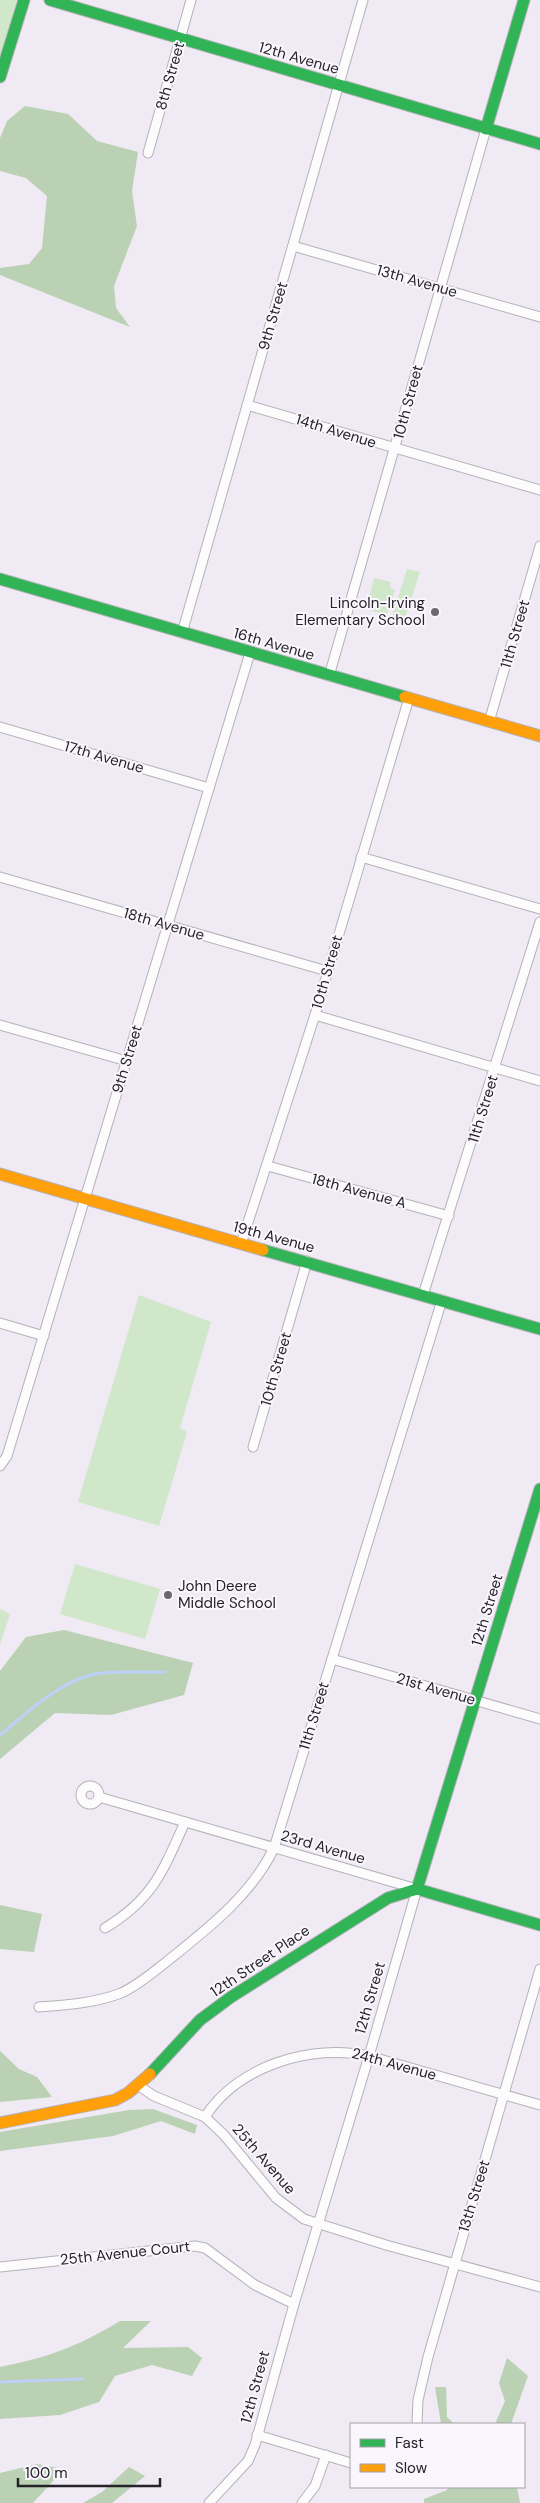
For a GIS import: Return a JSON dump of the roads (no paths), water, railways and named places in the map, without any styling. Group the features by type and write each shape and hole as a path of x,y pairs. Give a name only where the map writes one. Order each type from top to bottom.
{"street":[{"path":"0,77 24,0"},
{"name":"12th Avenue","path":"50,0 180,40 540,144"},
{"name":"8th Street","path":"148,153 191,0"},
{"name":"9th Street","path":"182,633 363,0"},
{"path":"486,129 524,0"},
{"name":"10th Street","path":"329,676 486,129"},
{"name":"13th Avenue","path":"294,246 540,317"},
{"name":"14th Avenue","path":"247,405 540,490"},
{"name":"11th Street","path":"489,722 540,546"},
{"name":"16th Avenue","path":"0,579 540,736"},
{"name":"9th Street","path":"0,1465 7,1456 44,1336 250,652"},
{"name":"10th Street","path":"242,1244 315,1015 409,698"},
{"name":"17th Avenue","path":"0,727 209,788"},
{"path":"361,857 540,909"},
{"name":"18th Avenue","path":"0,877 327,971"},
{"name":"11th Street","path":"423,1295 540,922"},
{"path":"315,1015 540,1081"},
{"path":"0,1024 126,1061"},
{"name":"18th Avenue A","path":"268,1166 449,1216"},
{"name":"19th Avenue","path":"0,1174 540,1329"},
{"name":"10th Street","path":"253,1447 307,1261"},
{"name":"11th Street","path":"39,2007 103,1998 122,1992 149,1975 228,1910 267,1862 274,1848 442,1300"},
{"path":"0,1323 44,1336"},
{"name":"12th Street","path":"209,2503 248,2461 257,2435 417,1889 540,1489"},
{"name":"21st Avenue","path":"332,1659 540,1719"},
{"name":"23rd Avenue","path":"99,1797 540,1924"},
{"path":"105,1928 144,1898 156,1884 185,1822"},
{"name":"12th Street Place","path":"138,2086 200,2020 231,1997 388,1898 417,1889"},
{"name":"13th Street","path":"417,2423 418,2400 428,2357 540,1969"},
{"name":"24th Avenue","path":"206,2117 212,2106 236,2084 268,2067 317,2053 342,2051 369,2056 540,2105"},
{"path":"0,2122 114,2100 138,2086"},
{"name":"25th Avenue","path":"138,2086 154,2096 206,2117 224,2135 276,2198 287,2208 318,2225 540,2287"},
{"name":"25th Avenue Court","path":"0,2267 195,2246 205,2248 255,2285 294,2304"},
{"path":"257,2435 350,2463"},
{"path":"302,2503 315,2486 326,2455"}],"waterway":[{"path":"0,1735 44,1699 69,1683 82,1678 112,1672 165,1672"},
{"path":"0,2382 82,2379"}],"place":[{"name":"Lincoln-Irving Elementary School","path":"435,612"},
{"name":"John Deere Middle School","path":"168,1595"}]}
